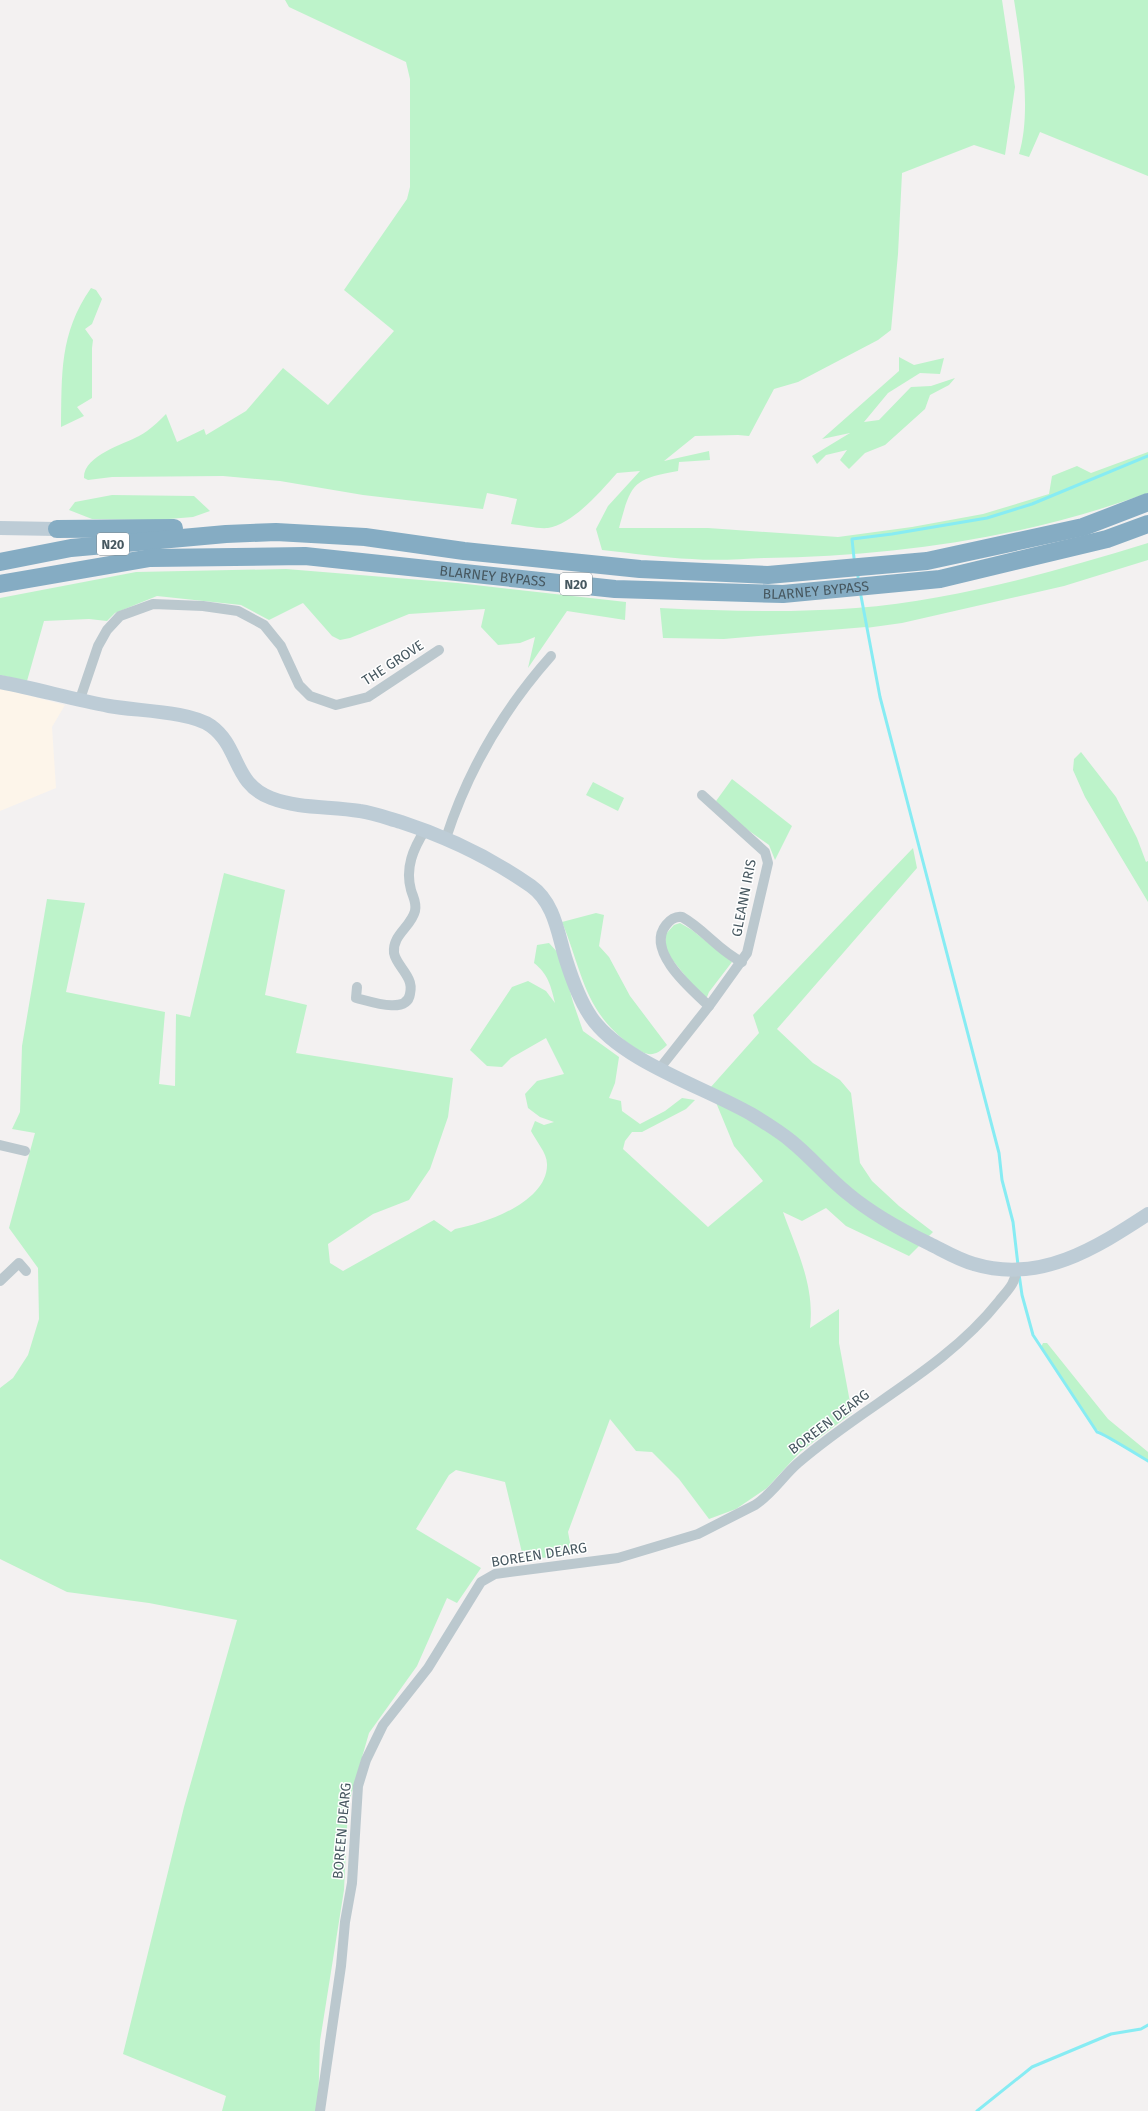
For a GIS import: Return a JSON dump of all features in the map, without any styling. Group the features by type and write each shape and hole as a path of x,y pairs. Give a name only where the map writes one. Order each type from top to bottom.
{"highway":[{"name":"BLARNEY BYPASS","path":"226,534 276,532 365,537 606,566 768,575 927,561 1083,527 1148,502"},
{"name":"BLARNEY BYPASS","path":"0,584 150,558 305,556 615,588 783,594 940,579 1107,539 1148,524"},
{"name":"N20","path":"57,529 197,528 226,534"},
{"name":"N20","path":"0,562 71,548 226,534"}],"street":[{"path":"0,528 57,529"},
{"name":"THE GROVE","path":"80,700 98,646 106,630 120,616 153,604 203,606 238,611 264,625 281,646 299,685 310,696 336,705 368,697 439,650"},
{"path":"446,838 464,789 479,758 515,700 551,656"},
{"path":"0,682 111,706 201,720 212,727 228,746 244,780 258,793 286,803 362,811 446,838 493,863 535,889 545,900 551,912 566,960 590,1017 607,1036 630,1052 750,1113 791,1141 862,1206 918,1238 975,1265 1019,1270 1050,1265 1086,1252 1148,1214"},
{"name":"GLEANN IRIS","path":"660,1068 710,1006 747,953 768,863 765,852 702,795"},
{"path":"357,987 356,998 396,1006 403,1004 410,998 410,981 394,953 397,937 412,920 416,909 408,877 414,846 425,830"},
{"name":"GLEANN IRIS","path":"710,1006 694,993 662,951 660,941 662,931 667,924 673,919 682,917 732,957 742,962"},
{"path":"0,1144 26,1152"},
{"path":"0,1281 19,1263 26,1271"},
{"name":"BOREEN DEARG","path":"320,2111 341,1966 345,1922 352,1883 358,1786 366,1760 383,1725 428,1668 481,1582 494,1574 618,1558 698,1534 755,1505 764,1499 798,1462 838,1431 930,1368 957,1346 987,1315 1008,1289 1019,1270"}],"shaded area":[{"path":"0,688 65,705 52,727 56,788 0,811"}],"green space":[{"path":"285,0 1002,0 1015,87 1005,155 974,145 902,173 898,254 891,330 878,340 798,382 774,389 749,436 695,436 664,461 709,451 710,460 679,462 678,471 651,477 642,481 631,493 619,528 708,528 838,537 912,527 983,514 1049,494 1052,476 1077,466 1091,473 1148,452 1148,493 1101,509 1054,522 959,542 863,553 710,560 670,558 602,550 596,529 608,506 640,471 617,473 577,514 557,525 548,528 511,524 517,499 487,493 483,509 363,495 280,481 223,476 112,477 88,480 84,478 85,470 97,457 143,434 166,414 177,442 204,429 206,435 246,411 283,368 328,405 394,331 344,290 407,199 410,187 410,79 406,62 289,7"},
{"path":"1014,0 1148,0 1148,176 1040,132 1029,157 1019,154 1023,137 1025,98 1020,37"},
{"path":"91,288 96,290 102,299 92,324 85,329 93,340 92,398 77,407 84,416 61,427 62,372 64,355 73,322"},
{"path":"899,357 914,365 944,358 940,374 920,373 888,393 864,422 879,420 911,387 931,386 955,378 949,385 930,395 925,409 885,445 865,453 849,469 840,460 847,450 826,455 817,464 812,456 850,433 822,439 899,371"},
{"path":"112,495 194,496 210,511 193,517 157,520 92,519 69,510 75,502"},
{"path":"1148,543 1148,560 1064,586 902,623 866,628 724,639 663,638 660,608 733,611 782,611 831,610 893,604 967,592 1040,574"},
{"path":"286,569 458,583 626,602 625,620 567,611 528,668 535,637 520,643 498,645 481,627 485,609 409,614 350,638 340,640 332,636 303,603 269,620 241,605 157,596 115,613 107,621 89,619 44,621 27,681 0,675 0,598 136,572"},
{"path":"1081,752 1116,797 1137,838 1146,862 1148,861 1148,902 1085,797 1073,770 1074,759"},
{"path":"732,779 792,826 775,860 769,845 731,818 716,801"},
{"path":"593,782 624,798 618,811 586,795"},
{"path":"913,848 917,868 777,1029 813,1063 840,1080 851,1093 860,1163 872,1181 899,1206 933,1232 909,1256 846,1226 826,1208 802,1221 783,1212 804,1269 810,1298 810,1328 839,1309 839,1343 852,1413 800,1452 767,1488 736,1509 709,1519 679,1479 652,1452 636,1451 610,1419 568,1532 572,1553 524,1561 505,1482 456,1470 449,1475 416,1529 481,1568 457,1603 447,1598 417,1666 369,1733 348,1806 344,1890 320,2041 318,2111 222,2111 226,2096 123,2054 184,1807 237,1620 149,1603 67,1592 0,1559 0,1388 13,1378 28,1355 39,1319 38,1268 9,1228 35,1133 12,1129 20,1112 22,1046 47,899 85,903 66,992 165,1012 159,1084 175,1086 176,1014 190,1017 224,873 285,890 265,995 307,1005 296,1053 453,1078 448,1117 430,1169 409,1200 373,1214 328,1244 330,1263 343,1271 434,1220 451,1232 455,1229 482,1222 497,1216 526,1200 537,1189 545,1177 547,1160 531,1131 535,1121 544,1125 554,1122 540,1117 528,1108 525,1094 537,1081 564,1074 546,1038 511,1058 502,1067 487,1066 470,1050 512,987 528,981 546,991 555,1003 546,976 534,963 537,945 549,943 560,955 583,1031 619,1057 615,1083 609,1098 621,1101 622,1111 640,1124 665,1111 682,1098 695,1100 686,1109 642,1132 632,1132 625,1141 623,1149 708,1227 763,1181 734,1146 710,1088 759,1033 753,1015"},
{"path":"596,913 604,915 599,946 609,957 630,996 667,1045 654,1054 646,1054 642,1052 616,1033 594,1005 587,990 562,922"},
{"path":"680,923 692,930 732,962 709,992 707,997 702,997 671,958 666,948 665,935 674,925"},
{"path":"1043,1343 1047,1343 1108,1419 1148,1452 1148,1461 1112,1441 1095,1428 1041,1347"}],"waterway":[{"path":"854,558 852,539 892,534 987,518 1032,504 1148,456"},
{"path":"861,596 880,697 999,1153 1002,1180 1013,1222 1018,1265"},
{"path":"1019,1274 1022,1295 1033,1335 1097,1432 1148,1461"},
{"path":"977,2111 1032,2067 1111,2034 1141,2029 1148,2025"}]}
